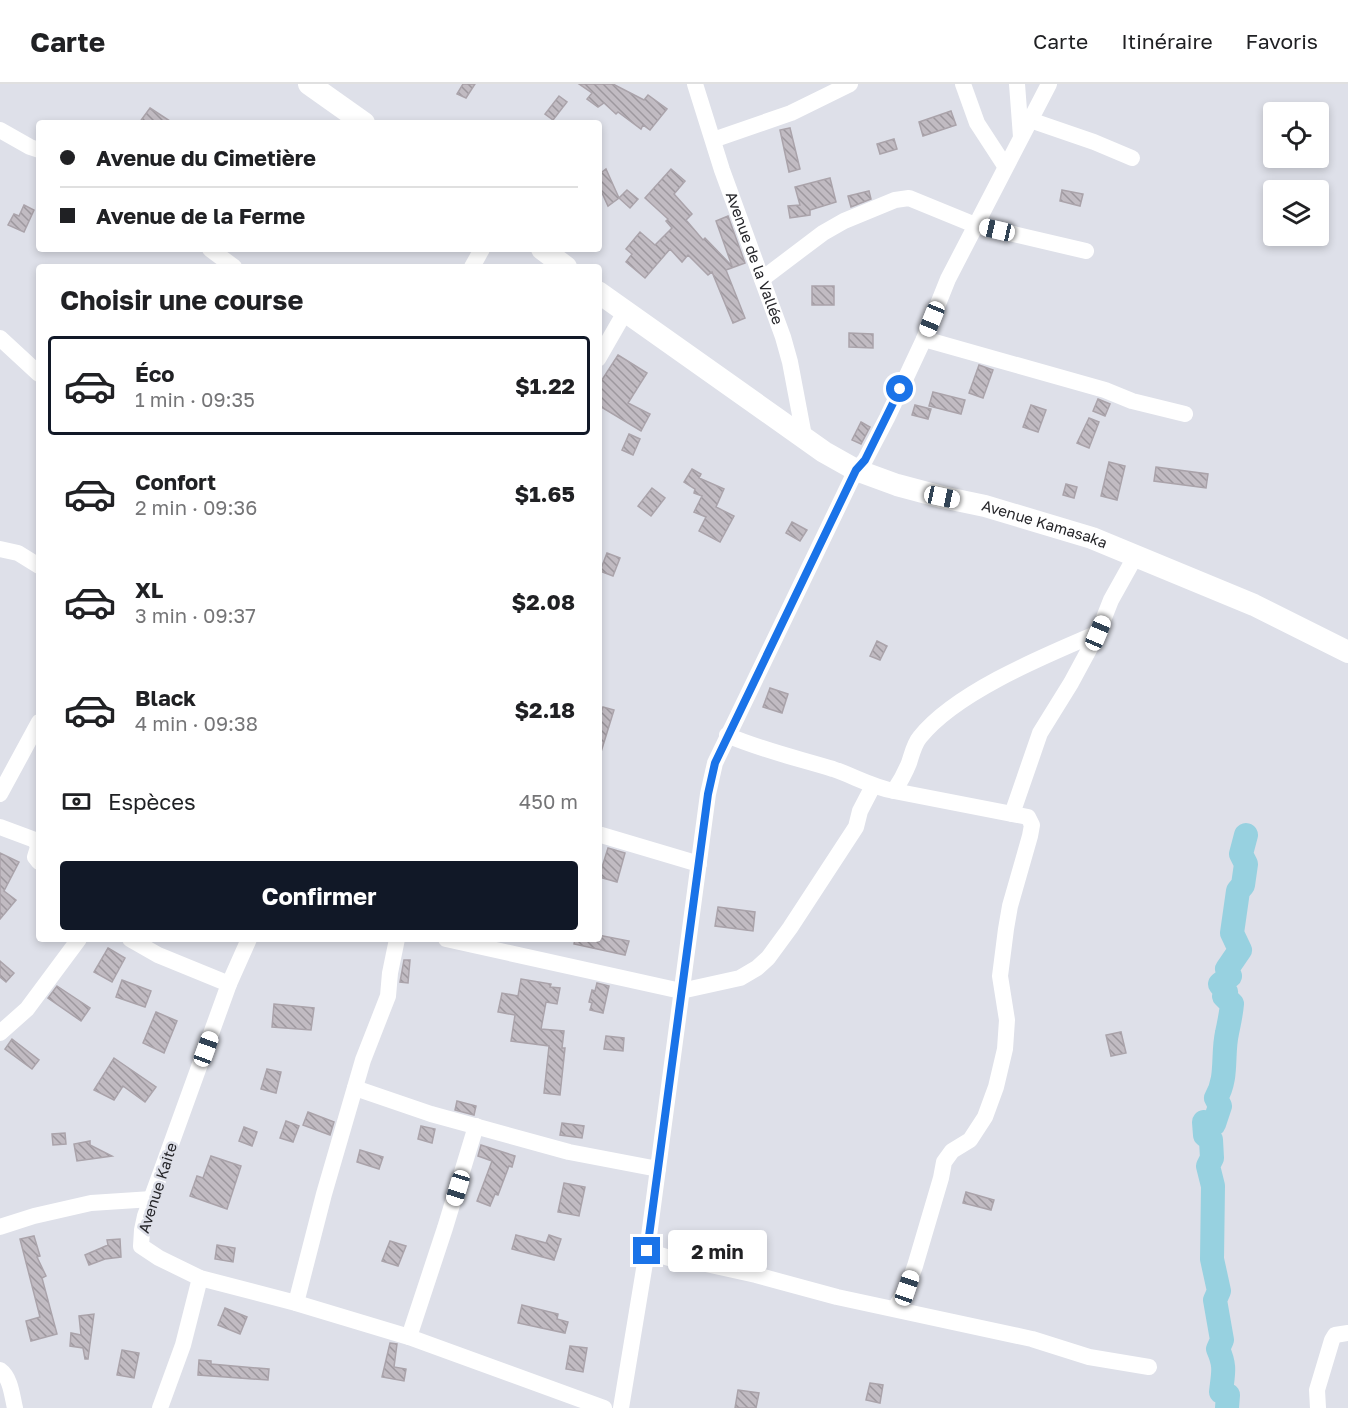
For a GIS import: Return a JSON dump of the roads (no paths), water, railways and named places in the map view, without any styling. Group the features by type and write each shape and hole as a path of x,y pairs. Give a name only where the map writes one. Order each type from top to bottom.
{"street":[{"path":"309,84 360,120"},
{"name":"Avenue de la Vallée","path":"695,84 790,362 804,436"},
{"path":"713,140 791,113 850,84"},
{"path":"963,84 977,123 1005,166"},
{"path":"1017,84 1021,137"},
{"path":"621,1408 647,1251 681,991 715,763 856,470 865,460 879,434 924,339 948,279 1049,84"},
{"path":"1030,120 1132,158"},
{"path":"0,130 36,149"},
{"path":"762,279 837,225 896,200 909,198 975,225 1086,251"},
{"path":"214,252 230,264"},
{"path":"546,252 562,264"},
{"name":"Avenue Kamasaka","path":"602,295 831,456 856,470 897,485 985,506 1092,538 1254,605 1348,652"},
{"path":"602,351 625,312"},
{"path":"0,338 36,371"},
{"path":"924,339 1105,390 1132,402 1185,414"},
{"path":"0,549 18,553 36,564"},
{"path":"1012,814 1040,733 1098,633 1111,600 1135,557"},
{"path":"894,791 905,772 916,742 936,721 991,683 1098,633"},
{"path":"0,794 36,728"},
{"path":"727,735 753,747 852,776 873,786 1028,816 1032,825 1010,906 1000,976 1006,1020 1005,1049 996,1087 985,1117 970,1140 952,1151 944,1162 915,1266 907,1288 895,1308"},
{"path":"460,942 681,991 740,978 768,958 790,928 856,827 873,786"},
{"path":"0,827 36,841"},
{"path":"602,835 699,864"},
{"path":"0,1034 27,1009 77,942"},
{"path":"135,942 159,955 229,984"},
{"name":"Avenue Kaite","path":"200,1278 159,1258 141,1246 143,1224 229,984 248,942"},
{"path":"296,1303 324,1194 355,1088 373,1031 388,996 396,942"},
{"path":"355,1088 431,1114 569,1152 657,1169"},
{"path":"409,1337 446,1228 476,1126"},
{"path":"0,1227 34,1216 91,1203 152,1199"},
{"path":"647,1251 679,1261 726,1269 837,1297 1032,1339 1089,1357 1149,1367"},
{"path":"160,1408 183,1345 200,1278 296,1303 409,1337 604,1408"},
{"path":"1318,1408 1317,1390 1332,1340 1335,1335 1348,1333"},
{"path":"0,1370 8,1379 15,1408"}],"waterway":[{"path":"1227,1408 1228,1395 1221,1392 1223,1366 1218,1349 1222,1340 1215,1300 1219,1291 1212,1259 1213,1186 1208,1166 1212,1158 1211,1140 1205,1135 1204,1122 1214,1124 1220,1106 1216,1098 1222,1082 1232,1004 1224,996 1226,992 1220,984 1230,976 1227,969 1240,950 1232,933 1238,891 1243,885 1246,864 1241,854 1246,835"}]}
